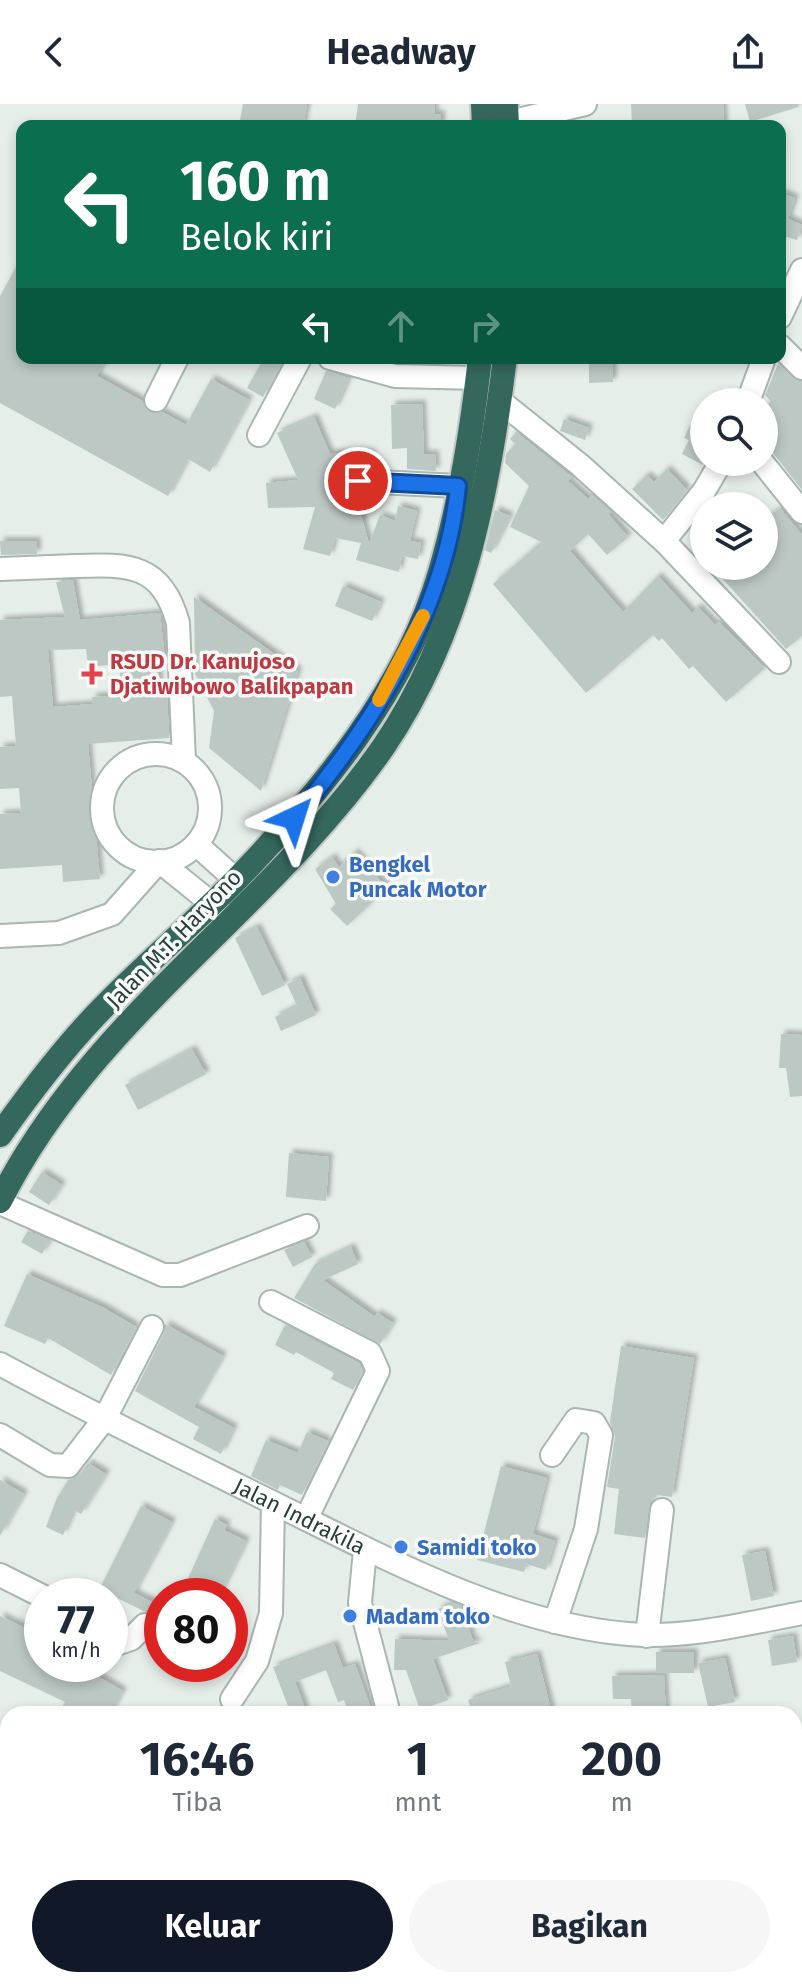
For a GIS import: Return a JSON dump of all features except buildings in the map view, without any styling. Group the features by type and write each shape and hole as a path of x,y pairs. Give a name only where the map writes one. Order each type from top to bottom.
{"highway":[{"path":"483,104 498,120"},
{"name":"Jalan M.T. Haryono","path":"0,1135 95,1017 221,911 351,789 384,746 431,664 449,624 471,550 504,364"},
{"path":"221,911 236,880 327,778 393,677 440,574 479,368"},
{"name":"Jalan M.T. Haryono","path":"0,1202 34,1141 71,1091 221,911"}],"street":[{"path":"504,120 585,104"},
{"path":"786,304 802,270"},
{"path":"786,352 802,368"},
{"path":"156,400 174,364"},
{"path":"259,435 297,364"},
{"path":"352,364 395,376 479,368"},
{"path":"753,388 762,364"},
{"path":"500,401 580,465 664,541 779,662"},
{"path":"664,541 713,476"},
{"path":"773,476 802,512"},
{"path":"337,487 358,481 458,486"},
{"path":"0,569 126,565 154,578 173,603 178,623 184,761"},
{"path":"152,753 184,761 205,785 209,816 196,844 186,853 159,861 143,860 115,842 104,819 104,794 121,766 136,757 152,753"},
{"path":"196,844 236,880"},
{"path":"159,861 221,911"},
{"path":"0,936 59,933 112,914 159,861"},
{"path":"0,1202 163,1275 180,1275 307,1226"},
{"path":"271,1302 370,1353 377,1364 378,1371 306,1519"},
{"path":"0,1435 50,1465 64,1468 72,1463 105,1418 152,1327"},
{"name":"Jalan Indrakila","path":"0,1364 365,1550 466,1591 555,1622 647,1636 802,1613"},
{"path":"552,1455 576,1420 594,1423 601,1435 586,1529 555,1622"},
{"path":"232,1699 257,1661 271,1613 273,1503"},
{"path":"647,1636 662,1510"},
{"path":"365,1550 360,1603 387,1706"},
{"path":"0,1575 24,1587"},
{"path":"128,1640 144,1626"}],"slow traffic":[{"path":"379,700 423,616"}],"place":[{"name":"RSUD Dr. Kanujoso Djatiwibowo Balikpapan","path":"92,674"},
{"name":"Bengkel Puncak Motor","path":"333,877"},
{"name":"Samidi toko","path":"401,1547"},
{"name":"Madam toko","path":"350,1616"}],"route":[{"path":"294,818 361,730 393,677 440,574 456,506 458,486 358,481"}]}
